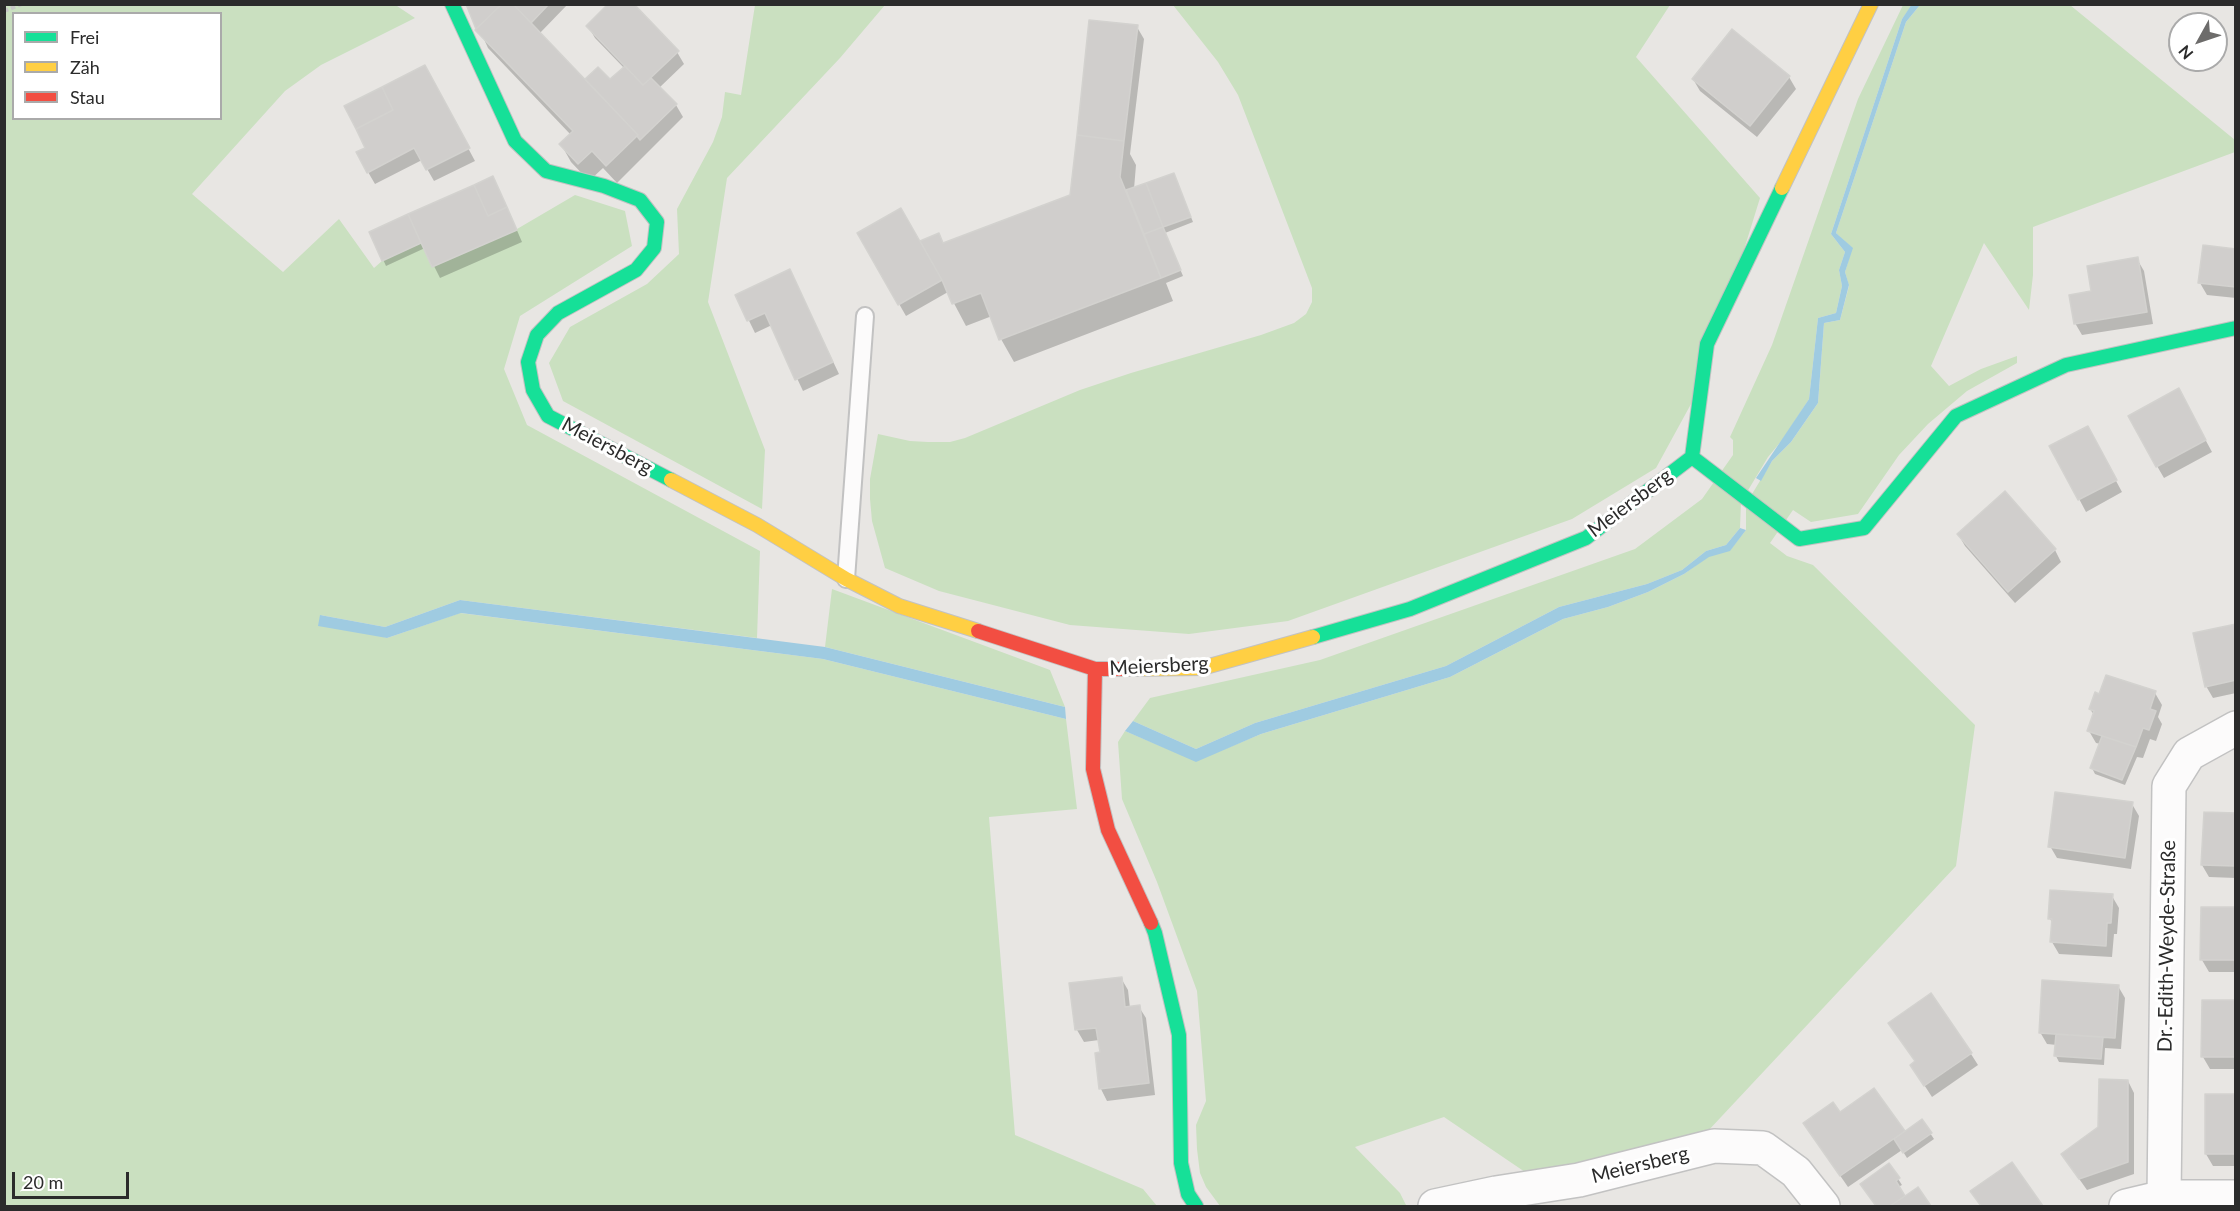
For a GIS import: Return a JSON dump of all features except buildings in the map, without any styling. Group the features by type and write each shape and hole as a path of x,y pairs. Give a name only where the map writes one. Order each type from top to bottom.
{"street":[{"name":"Meiersberg","path":"452,4 515,141 546,171 604,186 640,200 657,222 654,248 636,270 558,313 537,335 528,362 533,390 548,416 757,525 846,579 898,606 1095,669 1202,668 1410,609 1586,537 1692,456 1707,344 1871,4"},
{"path":"1692,456 1799,539 1864,528 1956,416 2066,365 2235,328"},
{"name":"Meiersberg","path":"1095,669 1093,769 1108,830 1155,933 1179,1035 1181,1163 1188,1194 1196,1206"},
{"name":"Dr.-Edith-Weyde-Straße","path":"2164,1197 2169,786 2189,754 2235,728"},
{"name":"Meiersberg","path":"1435,1206 1496,1193 1579,1180 1714,1146 1763,1148 1796,1172 1822,1206"},
{"path":"2126,1206 2164,1197 2235,1197"}],"lane":[{"path":"846,579 865,316"}],"path":[{"path":"4,11 22,4"}],"green space":[{"path":"394,4 415,18 321,65 285,91 192,194 283,272 339,219 374,268 382,261 422,243 432,266 517,229 575,195 625,211 632,246 520,316 504,369 527,425 760,551 757,638 460,600 385,627 320,615 387,638 460,613 823,659 1066,719 1077,809 989,817 1015,1135 1143,1189 1157,1206 5,1206 4,5"},
{"path":"755,5 885,5 840,58 727,178 708,302 765,450 762,509 563,401 549,363 570,327 647,284 679,254 677,209 713,142 722,117 725,92 741,95"},
{"path":"1173,5 1670,5 1636,57 1760,198 1703,382 1656,468 1572,519 1288,621 1189,634 1070,625 939,591 885,568 872,521 870,499 870,479 878,434 910,441 928,442 950,442 965,438 1080,390 1261,335 1294,323 1306,314 1312,302 1312,288 1238,95 1218,62"},
{"path":"1903,5 1912,5 1902,19 1831,234 1845,252 1839,270 1842,286 1836,313 1818,318 1809,399 1783,439 1768,457 1741,502 1740,528 1726,545 1706,551 1682,570 1647,584 1559,607 1446,666 1255,723 1196,749 1133,721 1150,698 1320,660 1635,549 1702,499 1733,455 1733,440 1730,437 1772,345 1858,99"},
{"path":"1920,5 2070,5 2235,140 2235,152 2033,227 2033,275 2029,310 1984,243 1931,366 1949,386 1981,369 2017,356 2017,363 1967,391 1928,424 1899,455 1858,514 1811,522 1793,510 1770,543 1787,556 1813,565 1975,725 1956,866 1707,1132 1570,1165 1525,1172 1444,1117 1355,1147 1400,1193 1406,1205 1220,1206 1206,1187 1200,1173 1197,1149 1196,1125 1206,1101 1197,991 1157,882 1122,799 1118,742 1125,731 1196,761 1261,734 1450,677 1563,619 1608,607 1648,592 1684,574 1709,556 1730,550 1746,530 1746,504 1772,461 1791,442 1818,403 1824,323 1840,320 1849,286 1845,272 1852,248 1836,233 1906,22"},
{"path":"832,589 1050,670 1065,707 825,647"}],"water":[{"path":"1912,4 1920,5 1906,22 1836,233 1853,248 1845,272 1849,285 1840,320 1824,323 1818,403 1791,442 1772,461 1761,481 1756,478 1809,399 1818,318 1836,313 1842,286 1839,270 1845,252 1831,234 1902,19"},
{"path":"1740,528 1746,530 1730,551 1709,557 1684,574 1648,592 1608,607 1563,619 1450,677 1261,734 1196,762 1125,731 1133,721 1196,749 1255,723 1446,666 1559,607 1647,584 1682,570 1706,551 1726,545"},
{"path":"460,600 825,647 1065,707 1066,719 823,659 461,613 387,638 318,626 320,615 385,627"}],"traffic: fast":[{"path":"452,4 515,141 546,171 604,186 640,200 657,222 654,248 636,270 558,313 537,335 528,362 533,390 548,416 671,480"},
{"path":"1313,637 1410,609 1586,538 1692,457 1707,344 1782,188"},
{"path":"1692,457 1799,539 1864,528 1956,416 2066,365 2236,328"},
{"path":"1151,923 1179,1035 1181,1163 1188,1194 1196,1206"}],"traffic: slow":[{"path":"1782,188 1871,4"},
{"path":"671,480 757,525 846,579 899,606 978,631"},
{"path":"1130,669 1202,668 1313,637"}],"traffic: jam":[{"path":"978,631 1095,669 1130,669"},
{"path":"1095,669 1093,769 1108,830 1151,923"}]}
